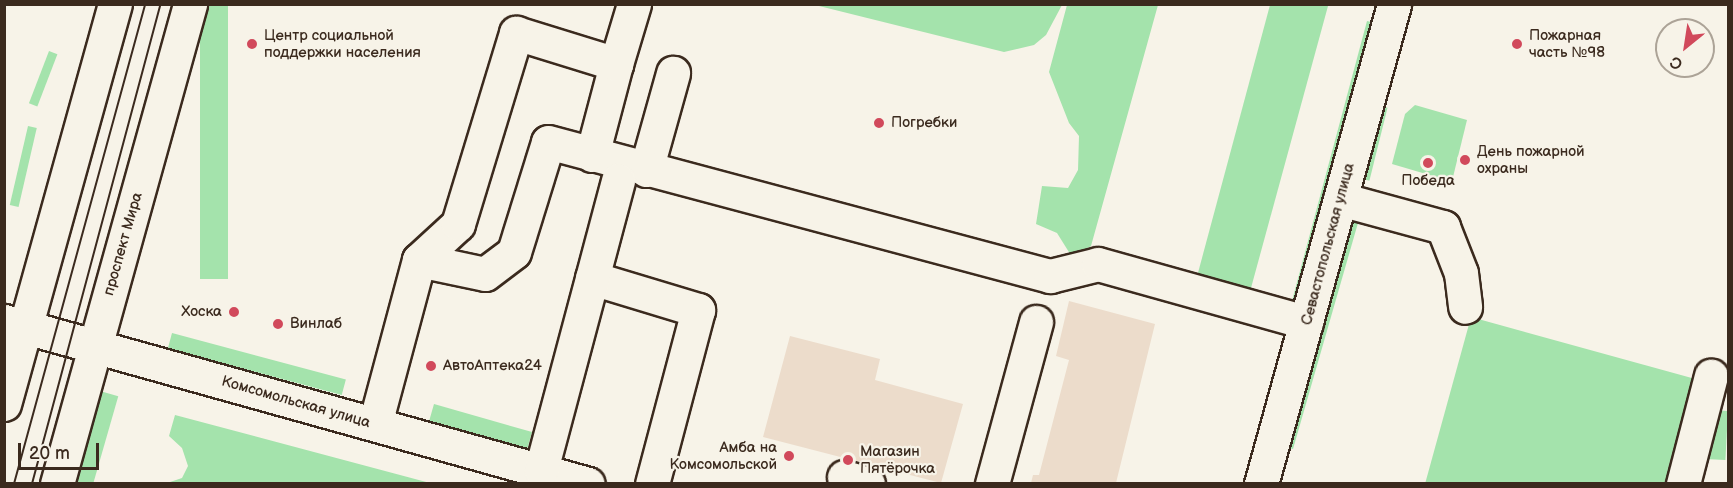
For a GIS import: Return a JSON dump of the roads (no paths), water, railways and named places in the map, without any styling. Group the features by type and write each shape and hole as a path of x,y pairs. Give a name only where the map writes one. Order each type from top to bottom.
{"street":[{"path":"4,404 15,324 115,4"},
{"name":"проспект Мира","path":"57,483 190,4"},
{"path":"592,155 634,4"},
{"name":"Севастопольская улица","path":"1262,483 1394,4"},
{"path":"375,424 419,260 458,224 516,33 616,64"},
{"path":"541,471 592,278 673,73"},
{"path":"419,260 485,274 514,252 548,142 592,155 632,175 1050,276 1098,264 1306,322"},
{"path":"1340,199 1443,227 1461,273 1465,307"},
{"path":"592,278 698,310 651,483"},
{"path":"992,483 1036,322"},
{"name":"Комсомольская улица","path":"15,324 588,483"},
{"path":"1683,483 1711,376"}],"tram line":[{"path":"14,484 145,4"},
{"path":"32,484 161,4"}],"place":[{"name":"Центр социальной поддержки населения","path":"252,44"},
{"name":"Пожарная часть №98","path":"1517,44"},
{"name":"Погребки","path":"879,123"},
{"name":"День пожарной охраны","path":"1465,160"},
{"name":"Победа","path":"1428,163"},
{"name":"Хоска","path":"234,312"},
{"name":"Винлаб","path":"278,324"},
{"name":"АвтоАптека24","path":"431,366"},
{"name":"Амба на Комсомольской","path":"789,456"},
{"name":"Магазин Пятёрочка","path":"848,460"}]}
